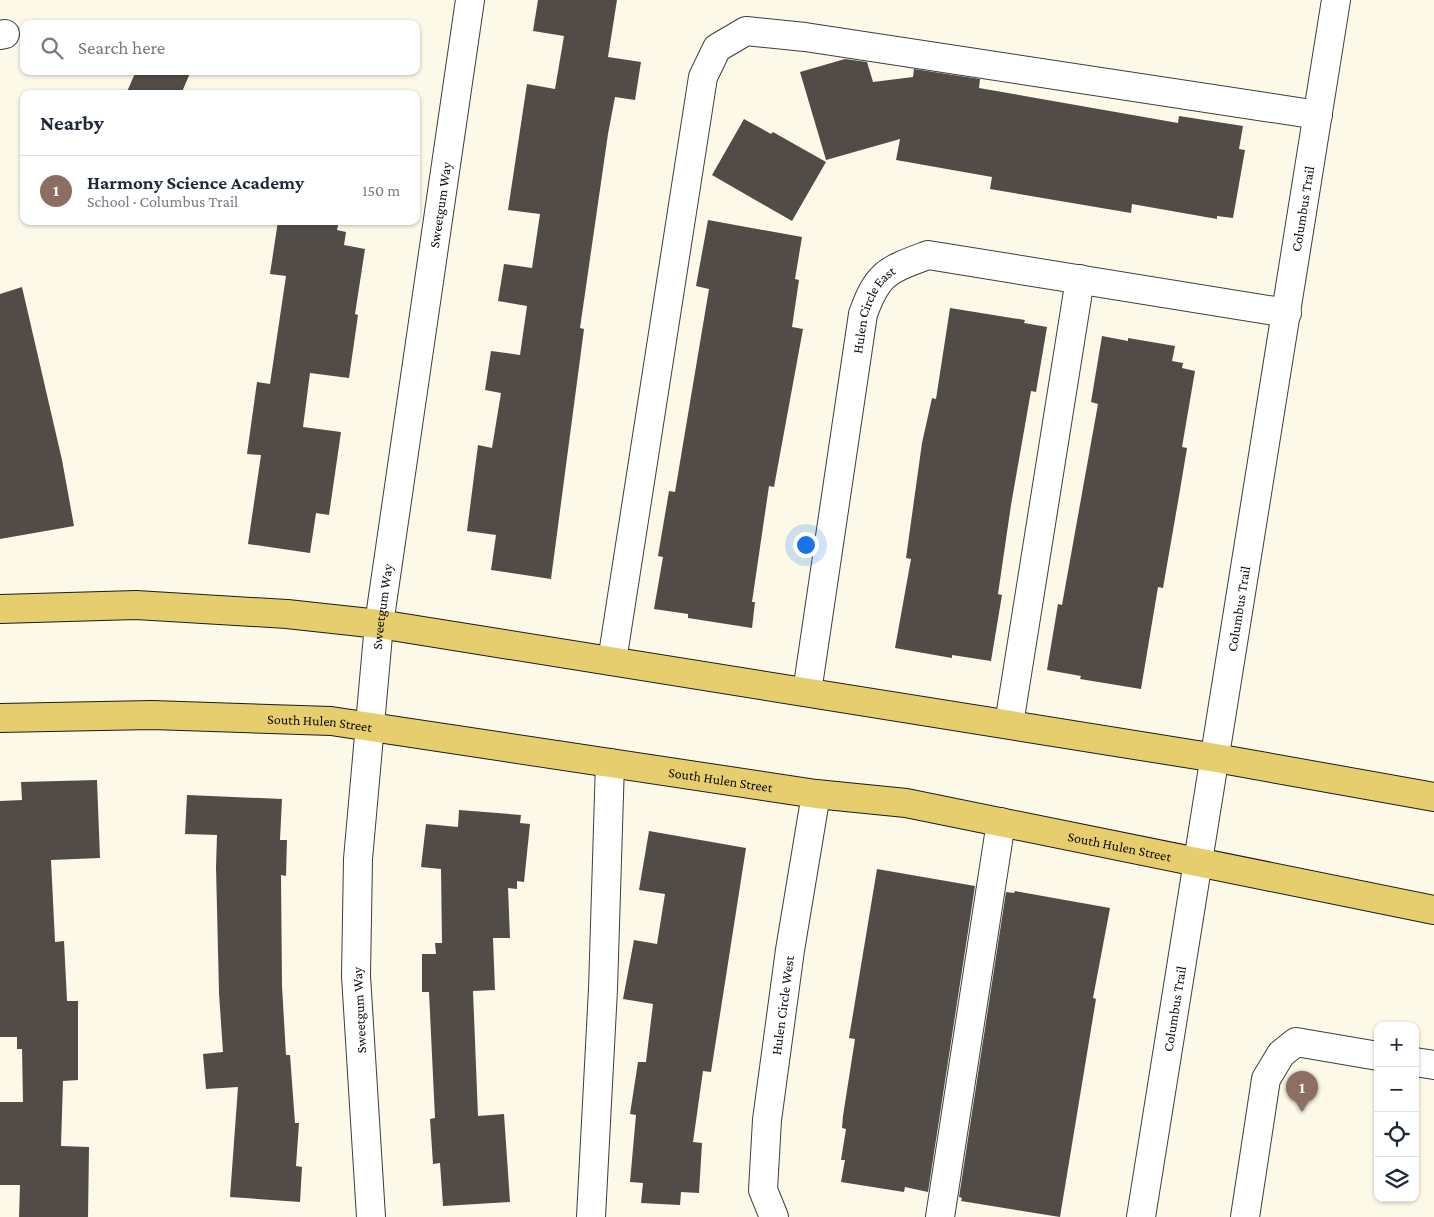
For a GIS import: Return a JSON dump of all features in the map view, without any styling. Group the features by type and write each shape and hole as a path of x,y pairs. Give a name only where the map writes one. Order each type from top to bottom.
{"main road":[{"path":"0,609 136,606 288,614 379,624 1009,724 1216,758 1434,797"},
{"name":"South Hulen Street","path":"0,718 152,715 331,721 370,726 816,794 906,803 1434,910"}],"street":[{"name":"Sweetgum Way","path":"371,1217 356,976 358,859 379,624 470,0"},
{"name":"Columbus Trail","path":"1141,1217 1197,862 1216,758 1288,313 1336,0"},
{"path":"612,661 703,77 717,48 746,31 805,37 1318,116"},
{"name":"Hulen Circle East","path":"807,692 863,314 872,289 888,270 928,255 1288,313"},
{"path":"1009,724 1080,279"},
{"path":"591,1217 603,989 610,763"},
{"name":"Hulen Circle West","path":"774,1217 763,1190 767,1120 790,950 816,794"},
{"path":"940,1217 1001,822"},
{"path":"1246,1217 1266,1079 1281,1054 1296,1042 1374,1055"},
{"path":"1419,1063 1434,1065"}],"building":[{"path":"538,0 617,0 608,57 641,62 635,100 615,97 608,134 580,328 584,329 551,579 491,570 496,535 467,531 478,445 492,448 501,393 485,390 491,351 520,355 527,306 498,301 504,264 532,268 540,214 508,210 527,84 555,89 564,36 533,31"},
{"path":"845,59 867,62 873,82 913,77 914,69 980,79 979,88 1178,123 1179,116 1243,126 1239,149 1245,150 1233,218 1217,216 1217,219 1132,204 1131,213 990,189 992,177 896,160 900,139 826,160 800,72"},
{"path":"134,75 189,75 183,90 128,90"},
{"path":"744,119 771,134 773,132 826,162 792,221 712,175"},
{"path":"708,220 802,237 795,279 799,280 792,327 803,329 774,487 769,486 752,602 755,602 752,628 688,618 688,614 654,609 663,557 658,556 669,491 675,492 709,289 696,286"},
{"path":"277,225 338,225 337,230 346,232 344,245 365,249 355,314 358,315 349,378 310,373 303,427 341,432 329,515 316,513 310,553 248,544 261,455 247,454 257,382 270,384 286,276 270,274"},
{"path":"22,287 62,460 74,526 0,539 0,294"},
{"path":"950,308 1025,320 1024,323 1047,327 1036,392 1031,391 1011,505 998,594 1002,595 991,661 952,655 952,658 895,648 911,559 906,558 922,443 932,398 936,399"},
{"path":"1102,336 1128,341 1128,338 1175,346 1172,361 1183,363 1182,368 1195,371 1182,447 1187,448 1179,496 1163,588 1158,587 1141,689 1080,679 1081,676 1047,670 1058,604 1062,605 1098,404 1091,402"},
{"path":"97,780 100,858 51,860 55,942 64,941 67,1001 78,1001 78,1080 63,1081 61,1146 89,1147 88,1217 19,1217 20,1185 0,1185 0,1102 23,1102 22,1049 17,1049 17,1037 0,1037 0,801 22,800 21,782"},
{"path":"187,795 282,799 280,840 287,840 286,876 281,875 282,986 286,1055 290,1055 295,1123 299,1123 296,1166 302,1167 300,1202 230,1197 238,1087 206,1089 203,1054 223,1052 219,993 217,835 185,834"},
{"path":"459,810 521,815 520,823 530,824 524,882 517,881 517,889 508,888 510,938 493,938 495,990 473,991 478,1116 504,1114 510,1202 443,1206 440,1163 433,1164 430,1119 435,1118 429,992 422,992 422,954 436,954 435,943 442,943 441,869 421,867 426,824 458,827"},
{"path":"649,831 746,848 711,1072 703,1071 693,1142 702,1143 699,1193 681,1192 680,1205 641,1203 643,1183 630,1182 636,1115 630,1114 638,1062 646,1062 653,1004 623,999 634,940 657,944 665,894 639,890"},
{"path":"877,869 975,886 928,1192 905,1187 904,1192 841,1182 845,1160 841,1160 846,1129 842,1128 843,1116 855,1039 849,1038"},
{"path":"1015,891 1110,908 1093,998 1096,999 1060,1217 961,1201 962,1198 959,1197 1006,892 1014,893"}],"place":[{"name":"Harmony Science Academy","path":"1302,1112"}]}
